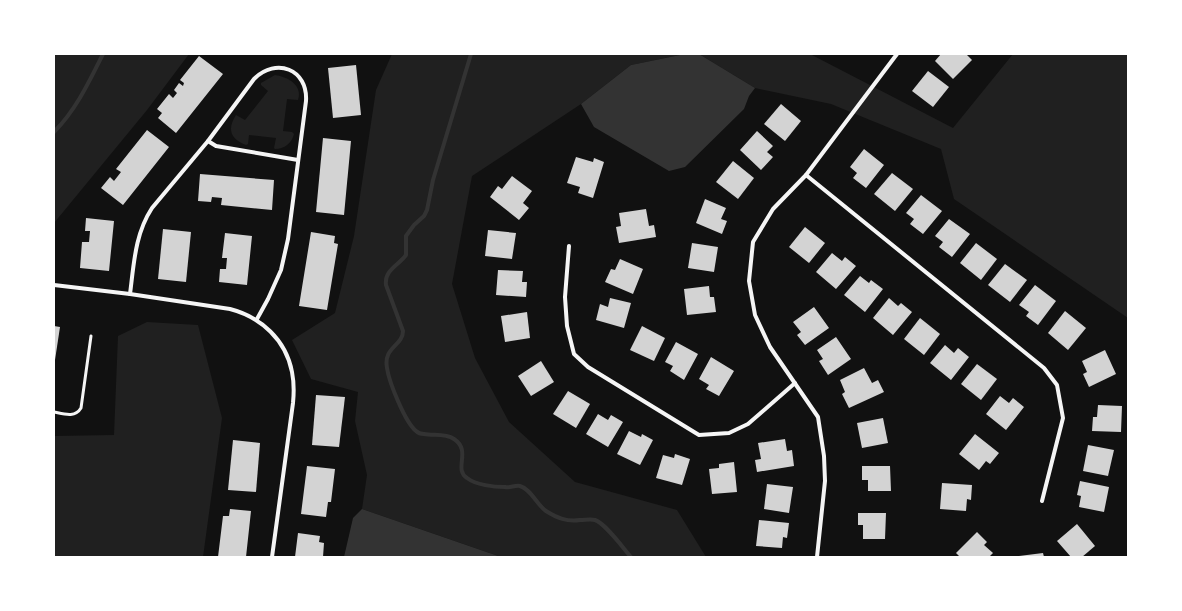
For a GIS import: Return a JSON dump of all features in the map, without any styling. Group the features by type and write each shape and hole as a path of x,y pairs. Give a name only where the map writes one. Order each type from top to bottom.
{"street":[{"path":"817,557 825,481 824,456 818,417 770,347 755,315 749,281 753,242 773,209 806,174 897,54"},
{"path":"130,294 136,247 145,218 208,141 259,75 271,69 283,68 300,77 306,89 306,101 288,239 281,270 268,300 257,319"},
{"path":"208,141 216,146 298,160"},
{"path":"806,174 1044,368 1057,385 1062,418 1042,501"},
{"path":"569,246 565,297 567,326 574,354 588,367 699,435 729,433 748,424 795,383"},
{"path":"54,285 130,294 230,309 244,312 257,319 271,331 284,348 292,372 294,387 272,557"}],"lane":[{"path":"54,412 73,414 78,412 81,408 90,336"}],"shaded area":[{"path":"54,54 189,54 147,110 54,223"},
{"path":"392,54 685,54 631,65 581,104 472,176 452,284 475,358 509,422 575,482 677,510 706,557 501,557 362,509 367,475 355,421 358,392 311,379 292,340 335,313 354,236 376,90"},
{"path":"685,54 699,54 755,88 749,96 744,109 685,167 669,171 594,127 581,104 631,65"},
{"path":"699,54 810,54 953,128 1013,54 1128,54 1128,318 954,199 941,149 831,104 755,88"},
{"path":"275,75 289,80 298,90 298,100 287,99 283,131 292,132 294,134 293,137 287,145 278,149 274,148 276,138 249,135 248,144 246,145 241,143 233,137 231,129 233,120 236,115 245,120 268,91 261,85 261,83"},
{"path":"147,322 198,325 222,418 203,557 54,557 54,436 114,435 118,336"},
{"path":"362,509 501,557 344,557 353,518"}],"building":[{"path":"941,54 966,54 972,60 953,79 935,61"},
{"path":"199,56 223,74 176,133 158,118 162,113 157,109 169,94 173,98 177,93 174,90 179,83 183,86 184,83 180,80"},
{"path":"356,65 361,115 333,118 328,68"},
{"path":"928,71 949,87 933,107 912,91"},
{"path":"781,104 801,121 785,141 764,124"},
{"path":"147,130 169,147 123,205 101,188 110,177 114,181 121,172 116,169"},
{"path":"757,131 773,146 767,152 773,157 761,170 740,150"},
{"path":"323,138 351,141 344,215 316,212"},
{"path":"864,149 884,165 866,188 853,178 857,173 850,167"},
{"path":"576,157 593,162 594,158 604,162 593,198 578,193 580,187 567,183"},
{"path":"733,161 754,178 738,199 716,182"},
{"path":"892,173 913,189 895,211 874,194"},
{"path":"200,174 274,180 272,210 221,205 222,198 212,197 211,202 198,201"},
{"path":"512,176 532,191 523,203 529,208 519,220 490,197 498,186 502,189"},
{"path":"921,195 942,211 923,234 910,224 914,219 906,213"},
{"path":"705,199 726,208 721,219 727,221 722,234 696,223"},
{"path":"646,209 649,226 654,225 656,237 619,243 616,227 621,226 619,213"},
{"path":"86,218 114,221 109,271 80,268 82,242 89,242 90,231 85,231"},
{"path":"949,219 970,234 952,257 939,247 943,242 935,236"},
{"path":"805,227 825,243 809,263 789,247"},
{"path":"163,229 191,232 186,282 158,279"},
{"path":"488,230 516,233 512,259 485,256"},
{"path":"311,232 335,236 334,243 338,244 327,310 299,306"},
{"path":"225,233 252,236 247,285 219,282 220,269 226,269 227,258 222,258"},
{"path":"692,243 718,247 714,272 688,268"},
{"path":"976,243 997,259 981,280 960,263"},
{"path":"832,253 842,261 845,257 856,266 836,289 816,272"},
{"path":"620,259 643,269 633,294 605,282 611,269 615,270"},
{"path":"1005,264 1027,280 1010,302 988,285"},
{"path":"498,270 523,271 522,282 527,282 526,297 496,295"},
{"path":"860,276 869,283 871,280 883,289 865,312 844,295"},
{"path":"1035,285 1056,301 1038,325 1026,316 1029,312 1019,305"},
{"path":"709,286 710,297 714,297 716,312 687,315 684,289"},
{"path":"610,298 631,303 624,328 596,320 600,304 608,307"},
{"path":"889,298 898,306 901,303 912,312 893,335 873,318"},
{"path":"814,307 829,328 805,345 797,335 801,332 793,322"},
{"path":"1065,311 1086,328 1068,350 1048,333"},
{"path":"527,312 530,338 505,342 501,316"},
{"path":"920,318 940,334 924,355 904,339"},
{"path":"54,326 60,327 55,360 54,360"},
{"path":"642,326 665,338 654,361 630,350"},
{"path":"836,337 851,359 828,375 819,361 823,359 817,350"},
{"path":"676,342 698,354 684,380 670,371 673,366 665,362"},
{"path":"945,345 954,353 958,348 969,357 951,380 930,363"},
{"path":"1105,350 1116,374 1089,387 1083,374 1087,372 1082,361"},
{"path":"711,357 734,371 719,396 706,389 709,385 699,379"},
{"path":"541,361 554,382 531,396 518,376"},
{"path":"977,364 997,379 981,400 961,384"},
{"path":"864,368 872,383 878,380 884,392 849,408 842,394 845,392 840,380"},
{"path":"568,391 590,404 576,428 553,414"},
{"path":"316,395 345,397 339,447 312,445"},
{"path":"1000,396 1009,403 1013,398 1024,407 1006,430 986,414"},
{"path":"1098,405 1122,406 1121,432 1092,431 1093,417 1097,417"},
{"path":"598,414 608,420 611,415 623,422 608,447 586,434"},
{"path":"883,418 888,443 862,448 857,423"},
{"path":"629,431 641,437 642,434 653,440 640,465 617,454"},
{"path":"975,434 999,453 990,464 986,461 979,470 959,454"},
{"path":"785,439 787,451 792,450 794,466 757,472 755,460 761,459 758,443"},
{"path":"233,440 260,443 256,492 228,490"},
{"path":"1088,445 1114,450 1108,476 1083,471"},
{"path":"675,454 690,459 682,485 656,478 663,455 674,458"},
{"path":"734,462 737,492 712,494 709,469 719,468 719,464"},
{"path":"307,466 335,469 331,502 328,502 326,517 301,514"},
{"path":"862,466 890,466 891,491 868,491 868,480 862,480"},
{"path":"1080,481 1109,487 1104,512 1079,507 1081,496 1077,495"},
{"path":"942,483 972,485 971,500 967,499 966,511 940,509"},
{"path":"767,484 793,487 789,513 764,509"},
{"path":"230,509 251,511 246,557 218,557 223,516 229,516"},
{"path":"858,513 886,513 885,539 863,539 863,525 858,525"},
{"path":"759,520 789,523 787,538 783,537 782,548 756,546"},
{"path":"1077,524 1095,546 1082,557 1071,557 1057,541"},
{"path":"977,532 987,542 984,545 993,553 989,557 960,557 956,553"},
{"path":"298,533 320,536 319,542 324,543 323,557 295,557"},
{"path":"1043,553 1044,557 1019,557 1019,556"}],"waterway":[{"path":"54,132 75,105 103,54"},
{"path":"471,54 433,180 427,210 424,216 414,225 406,236 406,255 387,275 386,285 403,331 400,340 388,355 388,374 398,401 407,419 416,431 428,435 447,436 454,439 459,444 462,449 462,470 463,474 467,478 480,484 491,486 520,486 527,490 546,511 562,519 595,520 609,531 631,557"}]}
